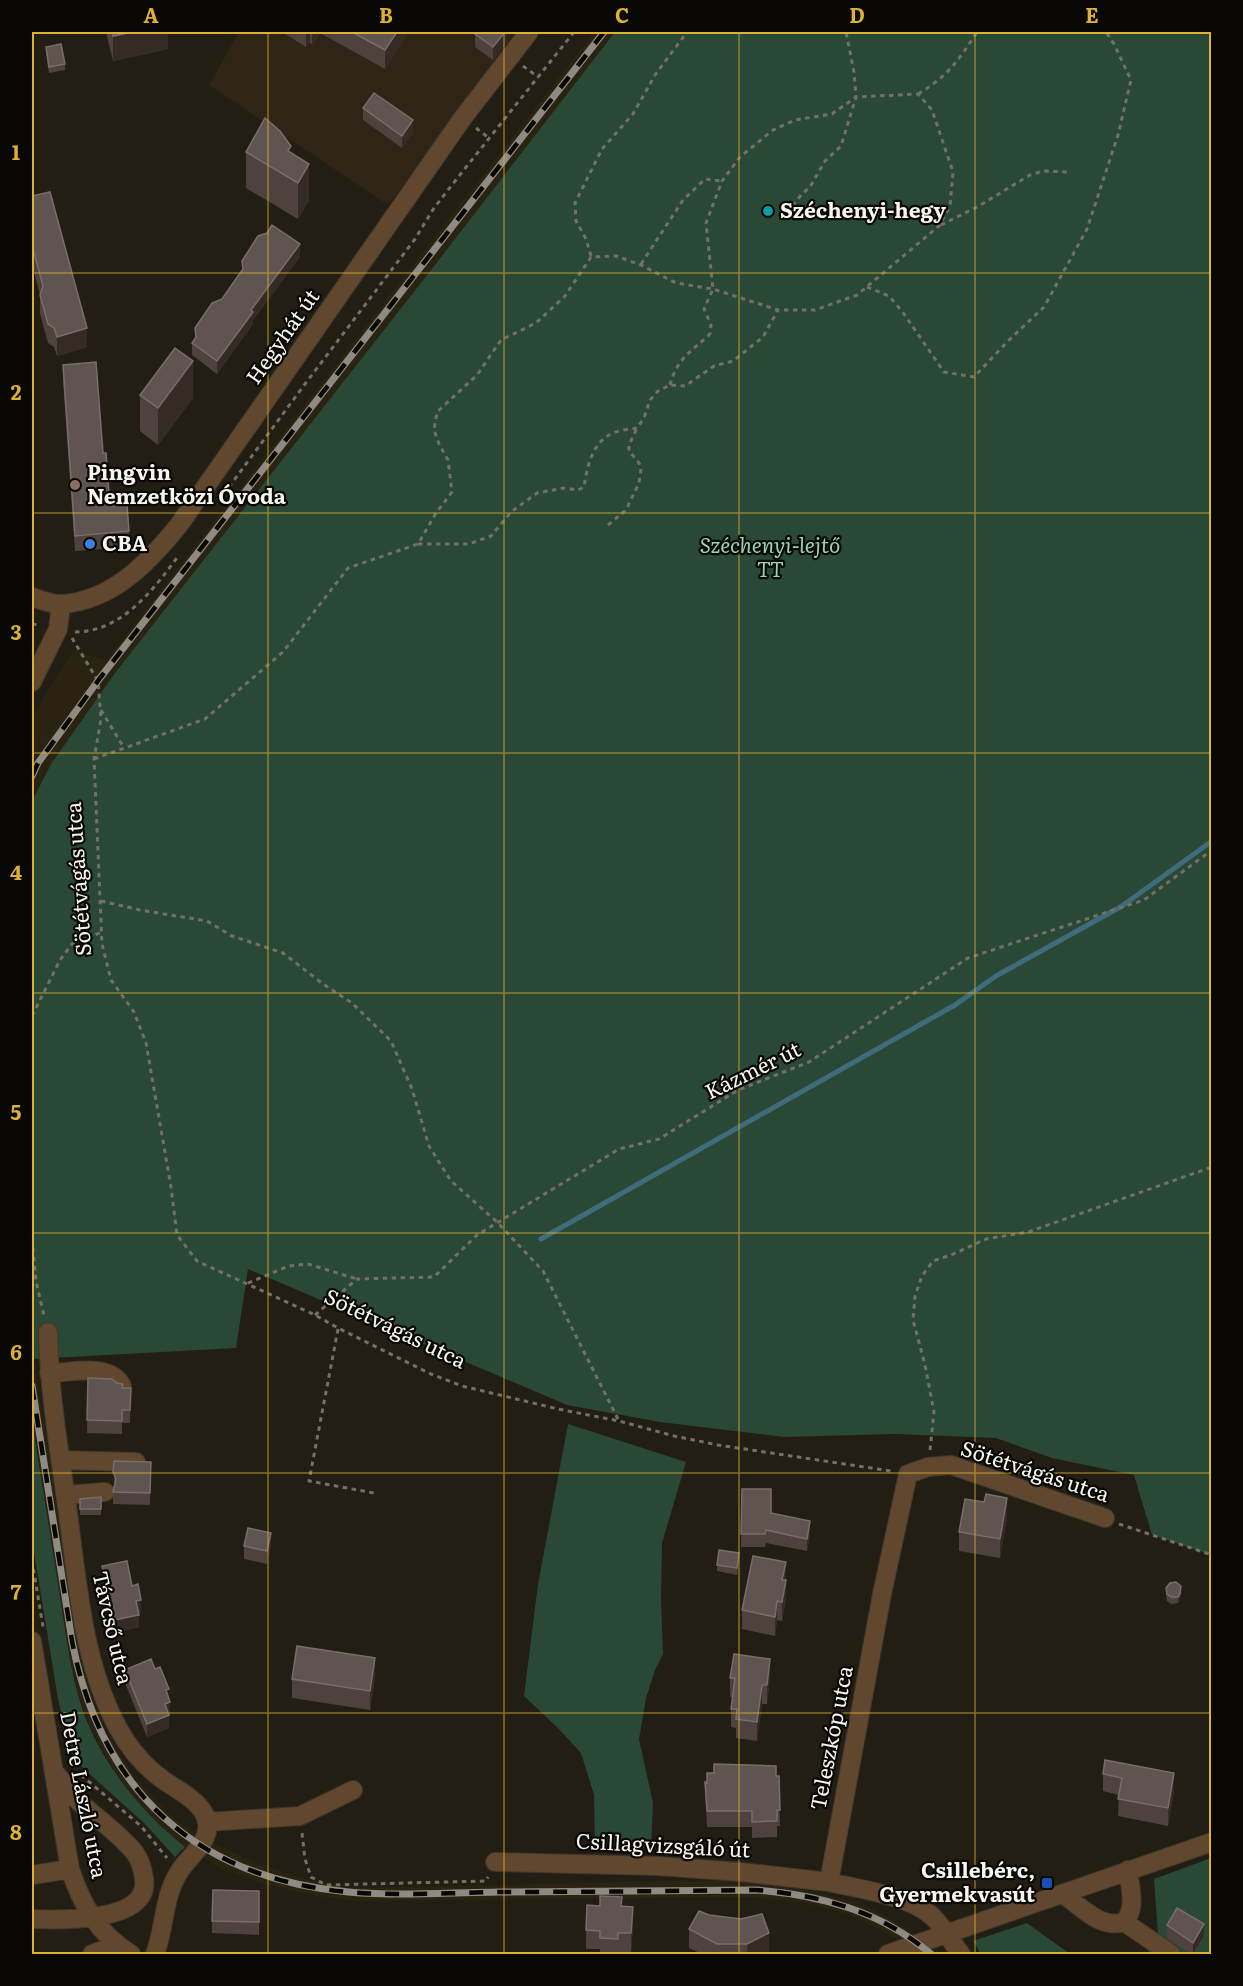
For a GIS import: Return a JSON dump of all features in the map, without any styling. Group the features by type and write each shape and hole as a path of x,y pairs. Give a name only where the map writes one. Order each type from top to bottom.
{"street":[{"name":"Hegyhát út","path":"61,605 83,600 114,587 139,569 165,543 462,119 529,32"},
{"path":"32,597 61,605 65,633 32,682"},
{"name":"Távcső utca","path":"48,1332 49,1373 60,1460 74,1560 95,1671 117,1727 131,1750 162,1779 187,1795 201,1809 207,1822"},
{"path":"49,1373 87,1371 110,1373 118,1379 122,1386"},
{"path":"60,1460 137,1462"},
{"name":"Sötétvágás utca","path":"908,1474 928,1467 951,1465 1105,1518"},
{"name":"Teleszkóp utca","path":"829,1882 882,1594 908,1474"},
{"path":"66,1495 105,1492"},
{"name":"Detre László utca","path":"37,1635 70,1869 79,1895 91,1917 124,1950"},
{"path":"32,1919 65,1921 119,1911 131,1906 141,1897 145,1884 143,1870 136,1855 118,1835 75,1798 55,1771"},
{"path":"155,1954 168,1896 179,1872 206,1836 207,1822 300,1816 353,1790"},
{"path":"888,1954 1212,1842"},
{"name":"Csillagvizsgáló út","path":"495,1862 657,1866 741,1872 829,1882"},
{"path":"32,1875 70,1869"},
{"path":"1063,1894 1092,1916 1104,1922 1112,1925 1124,1922 1131,1912 1132,1902 1128,1870"},
{"path":"829,1882 905,1901 922,1909 934,1918 961,1954"},
{"path":"1124,1922 1171,1954"},
{"path":"92,1954 124,1950"}],"path":[{"path":"229,488 415,239 459,176 573,32"},
{"path":"418,544 436,513 452,492 448,460 434,430 438,412 477,375 501,340 536,323 565,296 591,257 586,239 576,221 575,203 602,149 633,114 654,75 687,32"},
{"path":"781,211 791,208 810,187 825,160 841,146 856,97 854,72 846,32"},
{"path":"670,385 674,371 688,351 710,334 711,325 704,309 713,289 706,223 722,181 740,157 773,130 795,120 832,114 856,97 918,94 935,84 956,65 977,32"},
{"path":"867,287 889,296 944,372 974,376 1044,307 1087,229 1118,135 1131,80 1106,32"},
{"path":"918,94 932,110 953,172 950,206 939,226"},
{"path":"591,257 616,256 641,265 676,283 713,289 778,310 815,310 857,295 939,226 977,207 1030,175 1043,171 1069,172"},
{"path":"641,265 683,200 705,180 722,181"},
{"path":"608,525 626,510 639,483 641,469 629,451 629,445 644,418 650,400 658,391 670,385 685,386 714,366 733,361 763,336 778,310"},
{"path":"94,759 205,719 283,652 348,568 418,544 469,544 491,536 511,512 537,493 564,489 578,490 584,487 587,469 596,447 612,434 638,428"},
{"path":"65,633 88,631 113,623 125,615 158,583 179,555"},
{"name":"Sötétvágás utca","path":"65,633 98,681 101,719 94,759 102,944 111,981 134,1011 146,1043 177,1234 197,1261 315,1315 431,1374 462,1386 558,1409 620,1420 674,1436 718,1445 908,1474"},
{"path":"100,708 125,748"},
{"name":"Kázmér út","path":"248,1283 289,1266 308,1264 357,1279 434,1277 477,1235 619,1149 659,1139 738,1090 808,1062 968,958 1144,900 1212,850"},
{"path":"101,901 207,921 232,936 283,953 352,1003 391,1041 412,1089 429,1146 451,1181 497,1222 543,1271 620,1420"},
{"path":"32,1016 60,960 72,944 102,932"},
{"path":"928,1467 934,1412 913,1320 915,1296 922,1276 933,1261 986,1239 1028,1232 1212,1167"},
{"path":"32,1239 36,1281 48,1332"},
{"path":"315,1315 357,1279"},
{"path":"338,1328 309,1481 374,1493"},
{"name":"Sötétvágás utca","path":"1105,1518 1212,1555"},
{"path":"32,1561 37,1635"},
{"path":"73,1769 141,1826 179,1872"},
{"path":"300,1816 305,1859 311,1876 326,1885 486,1881 495,1862"}],"shaded area":[{"path":"239,32 520,32 388,205 209,85"},
{"path":"594,32 615,32 115,673 51,764 32,801 32,737 35,729 32,726 32,716 75,649 106,661"},
{"path":"32,1350 84,1664 94,1701 108,1735 135,1778 171,1816 201,1838 288,1874 345,1887 724,1880 788,1886 853,1901 874,1910 917,1935 941,1954 919,1954 886,1933 848,1914 809,1904 747,1897 360,1901 317,1896 261,1883 222,1869 185,1847 166,1832 139,1804 117,1776 89,1725 78,1693 69,1653 32,1420"}],"green space":[{"name":"Széchenyi-lejtő TT","path":"615,32 1211,32 1211,1555 1152,1535 1134,1475 1052,1458 996,1438 895,1434 784,1437 660,1422 567,1405 248,1269 236,1348 33,1359 32,801 51,764 115,673"},
{"path":"32,1420 68,1646 83,1711 107,1761 130,1793 170,1835 185,1847 175,1857 145,1824 83,1768 69,1747 58,1699 32,1540"},
{"path":"568,1424 686,1462 662,1543 663,1654 646,1698 639,1739 653,1803 651,1848 595,1847 594,1795 581,1753 524,1696 538,1584"},
{"path":"1211,1858 1211,1954 1146,1954 1155,1944 1158,1935 1154,1879"},
{"path":"1027,1923 1070,1954 981,1954 973,1941"}],"building":[{"path":"112,32 133,32 113,36"},
{"path":"352,32 397,32 385,50"},
{"path":"477,32 505,32 493,47 475,34"},
{"path":"61,44 65,64 49,67 46,47"},
{"path":"374,93 413,120 402,136 363,108"},
{"path":"265,118 280,131 291,146 288,151 309,164 298,183 246,152"},
{"path":"50,192 87,328 57,337 54,328 48,324 40,295 43,286 32,248 32,196"},
{"path":"272,225 300,244 217,361 192,343 196,337 195,328 212,303 222,299 243,269 242,261 258,236 267,233"},
{"path":"175,348 193,361 158,408 140,395"},
{"path":"96,362 103,453 106,453 110,506 127,505 129,531 75,536 63,365"},
{"path":"88,1378 112,1379 123,1384 122,1388 131,1388 130,1410 122,1410 122,1421 87,1420"},
{"path":"114,1461 151,1462 150,1493 113,1492 116,1479 113,1472"},
{"path":"742,1489 771,1489 771,1513 810,1521 807,1539 766,1530 765,1534 741,1534"},
{"path":"986,1494 1007,1498 1000,1539 959,1532 965,1499 984,1502"},
{"path":"101,1497 101,1509 80,1509 80,1499"},
{"path":"248,1528 271,1533 267,1551 244,1546"},
{"path":"719,1550 739,1553 737,1568 717,1565"},
{"path":"753,1556 786,1562 782,1580 786,1580 782,1602 777,1601 775,1617 742,1610"},
{"path":"127,1561 132,1586 138,1584 141,1600 136,1601 139,1615 114,1620 102,1566"},
{"path":"1176,1582 1181,1586 1180,1594 1178,1597 1171,1597 1167,1594 1166,1588 1170,1583"},
{"path":"297,1646 375,1658 370,1691 292,1679"},
{"path":"734,1654 770,1659 767,1685 762,1685 757,1722 736,1719 737,1709 731,1709 735,1678 730,1678"},
{"path":"151,1659 155,1669 160,1667 169,1689 166,1690 170,1702 165,1704 169,1715 147,1724 125,1670"},
{"path":"1105,1760 1174,1773 1168,1808 1118,1799 1122,1778 1103,1774"},
{"path":"714,1764 776,1766 776,1776 779,1776 780,1810 777,1810 777,1821 752,1822 752,1811 707,1811 705,1782 707,1783 707,1773 714,1773"},
{"path":"213,1890 259,1891 259,1922 212,1921"},
{"path":"600,1896 622,1897 621,1906 633,1907 631,1933 618,1933 618,1939 600,1938 600,1931 586,1930 587,1905 600,1906"},
{"path":"1177,1908 1204,1924 1193,1943 1167,1925"},
{"path":"699,1911 709,1915 741,1919 762,1914 769,1933 747,1944 717,1944 689,1929"}],"waterway":[{"path":"541,1239 955,1005 996,976 1122,906 1212,841"}],"railway":[{"path":"32,776 38,763 100,678 604,32"},
{"path":"32,1386 72,1641 86,1694 106,1742 132,1783 164,1818 202,1846 245,1868 294,1883 348,1892 404,1894 756,1890 780,1892 826,1901 870,1916 912,1939 931,1954"}],"place":[{"name":"Széchenyi-hegy","path":"768,211"},
{"name":"Pingvin Nemzetközi Óvoda","path":"75,485"},
{"name":"CBA","path":"90,544"},
{"name":"Csillebérc, Gyermekvasút","path":"1047,1883"}]}
